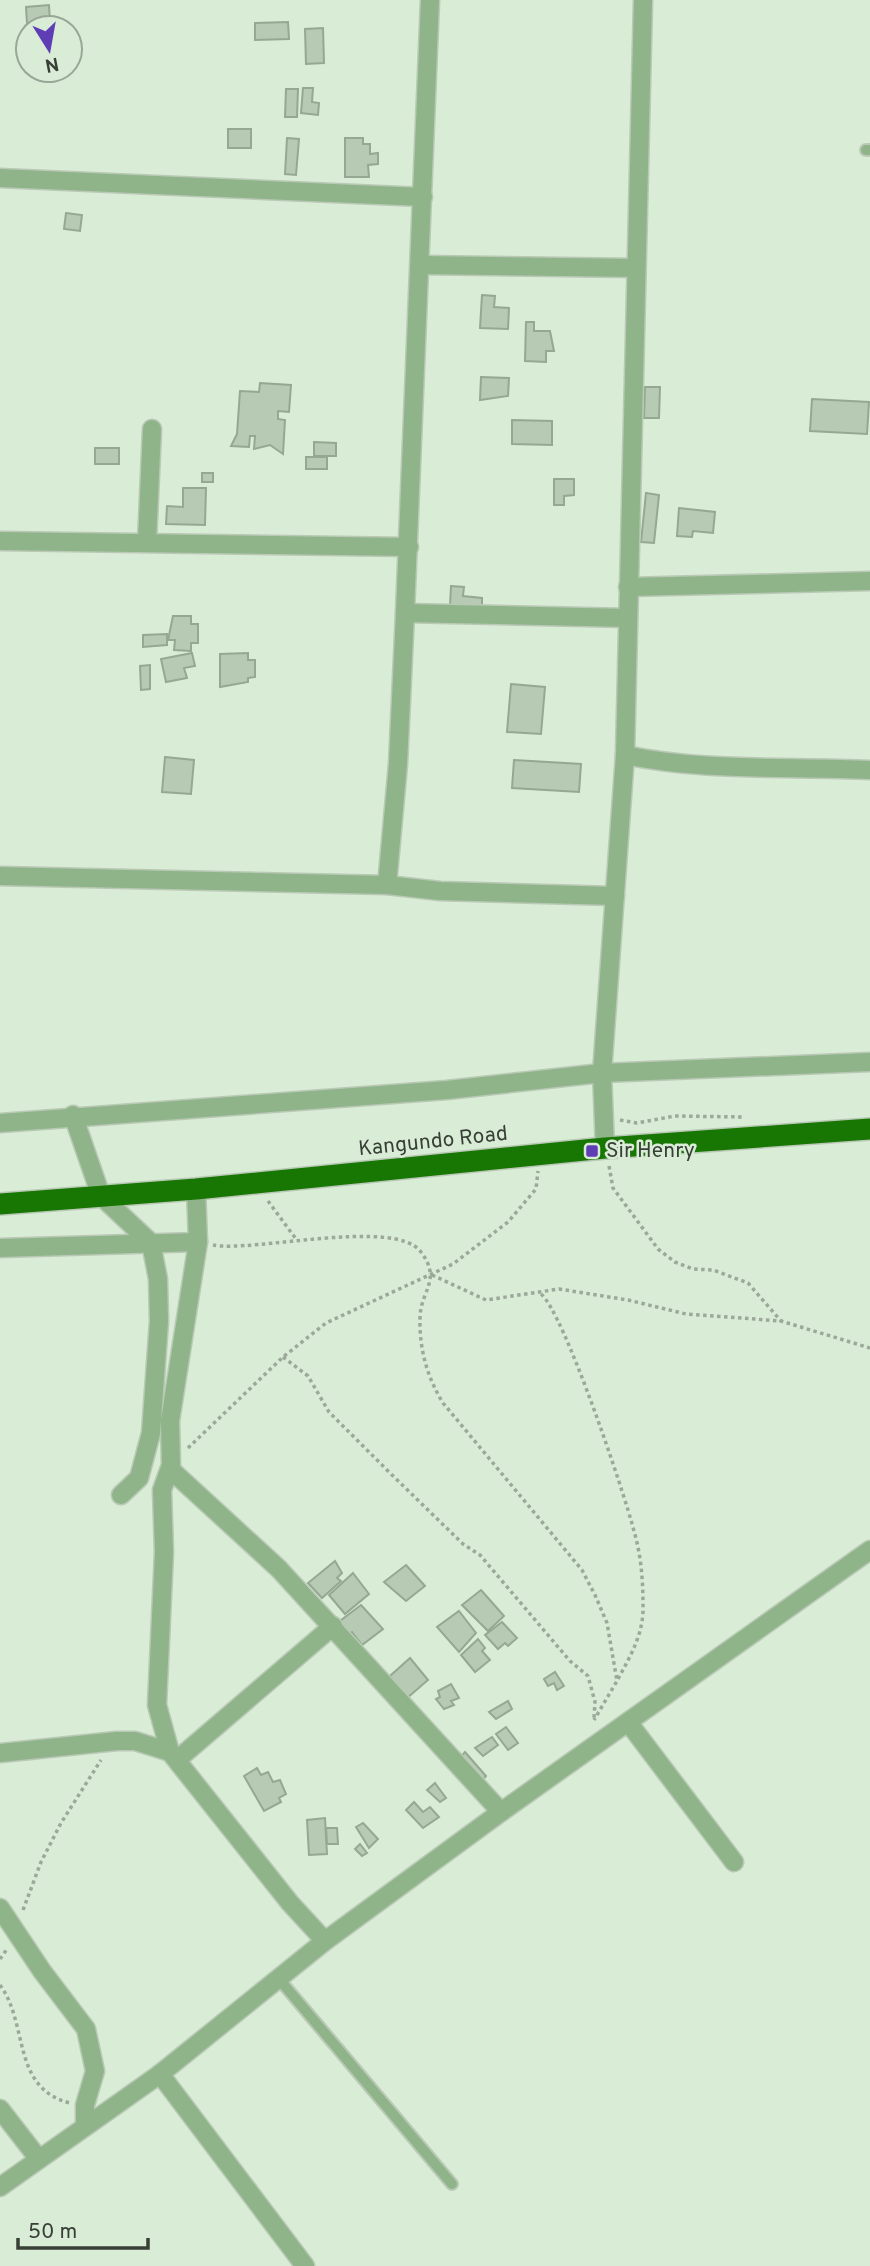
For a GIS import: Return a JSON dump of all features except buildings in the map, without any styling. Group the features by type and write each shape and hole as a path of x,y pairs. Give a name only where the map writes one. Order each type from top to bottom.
{"highway":[{"name":"Kangundo Road","path":"0,1203 256,1184 606,1148 870,1129"}],"street":[{"path":"387,885 398,764 430,0"},
{"path":"606,1148 602,1073 625,755 643,0"},
{"path":"0,178 423,197"},
{"path":"420,265 636,268"},
{"path":"148,542 152,429"},
{"path":"0,541 408,547"},
{"path":"628,587 870,581"},
{"path":"405,612 628,618"},
{"path":"625,755 665,764 747,769 870,771"},
{"path":"0,876 387,885 440,891 615,896"},
{"path":"0,1123 73,1115 447,1090 602,1073 870,1062"},
{"path":"73,1115 102,1196 151,1244 158,1279 159,1321 151,1433 139,1478 121,1495"},
{"path":"196,1189 198,1242 170,1421 171,1467 162,1490 164,1552 157,1705 174,1756 290,1903 325,1941"},
{"path":"0,1248 198,1242"},
{"path":"171,1467 279,1569 501,1812"},
{"path":"0,2187 160,2074 325,1941 501,1812 870,1550"},
{"path":"174,1756 333,1626"},
{"path":"628,1722 734,1862"},
{"path":"0,1753 135,1741 174,1756"},
{"path":"0,1908 42,1971 86,2029 95,2071 85,2105 85,2126"},
{"path":"160,2074 305,2266"},
{"path":"0,2109 38,2158"}],"lane":[{"path":"279,1979 452,2184"}],"path":[{"path":"606,1148 613,1188 658,1249 675,1262 693,1269 713,1270 748,1283 781,1321"},
{"path":"171,1467 283,1357 326,1323 453,1264 519,1209 536,1189 541,1155"},
{"path":"256,1184 296,1239"},
{"path":"198,1242 225,1248 327,1236 395,1241 418,1248 428,1261 432,1275 420,1314 427,1377 443,1403 582,1570 607,1623 617,1681"},
{"path":"432,1275 486,1300 541,1294 559,1289 628,1300 686,1314 781,1321 870,1348"},
{"path":"541,1294 553,1308 574,1356 634,1529 642,1567 641,1632 594,1720"},
{"path":"283,1357 307,1376 329,1412 463,1544 480,1555 570,1661 588,1676 595,1702 591,1730"},
{"path":"0,1959 18,1933 31,1887 56,1833 96,1767 117,1741"},
{"path":"0,1985 9,1997 13,2022 31,2077 50,2097 85,2105"}],"place":[{"name":"Sir Henry","path":"592,1151"}]}
